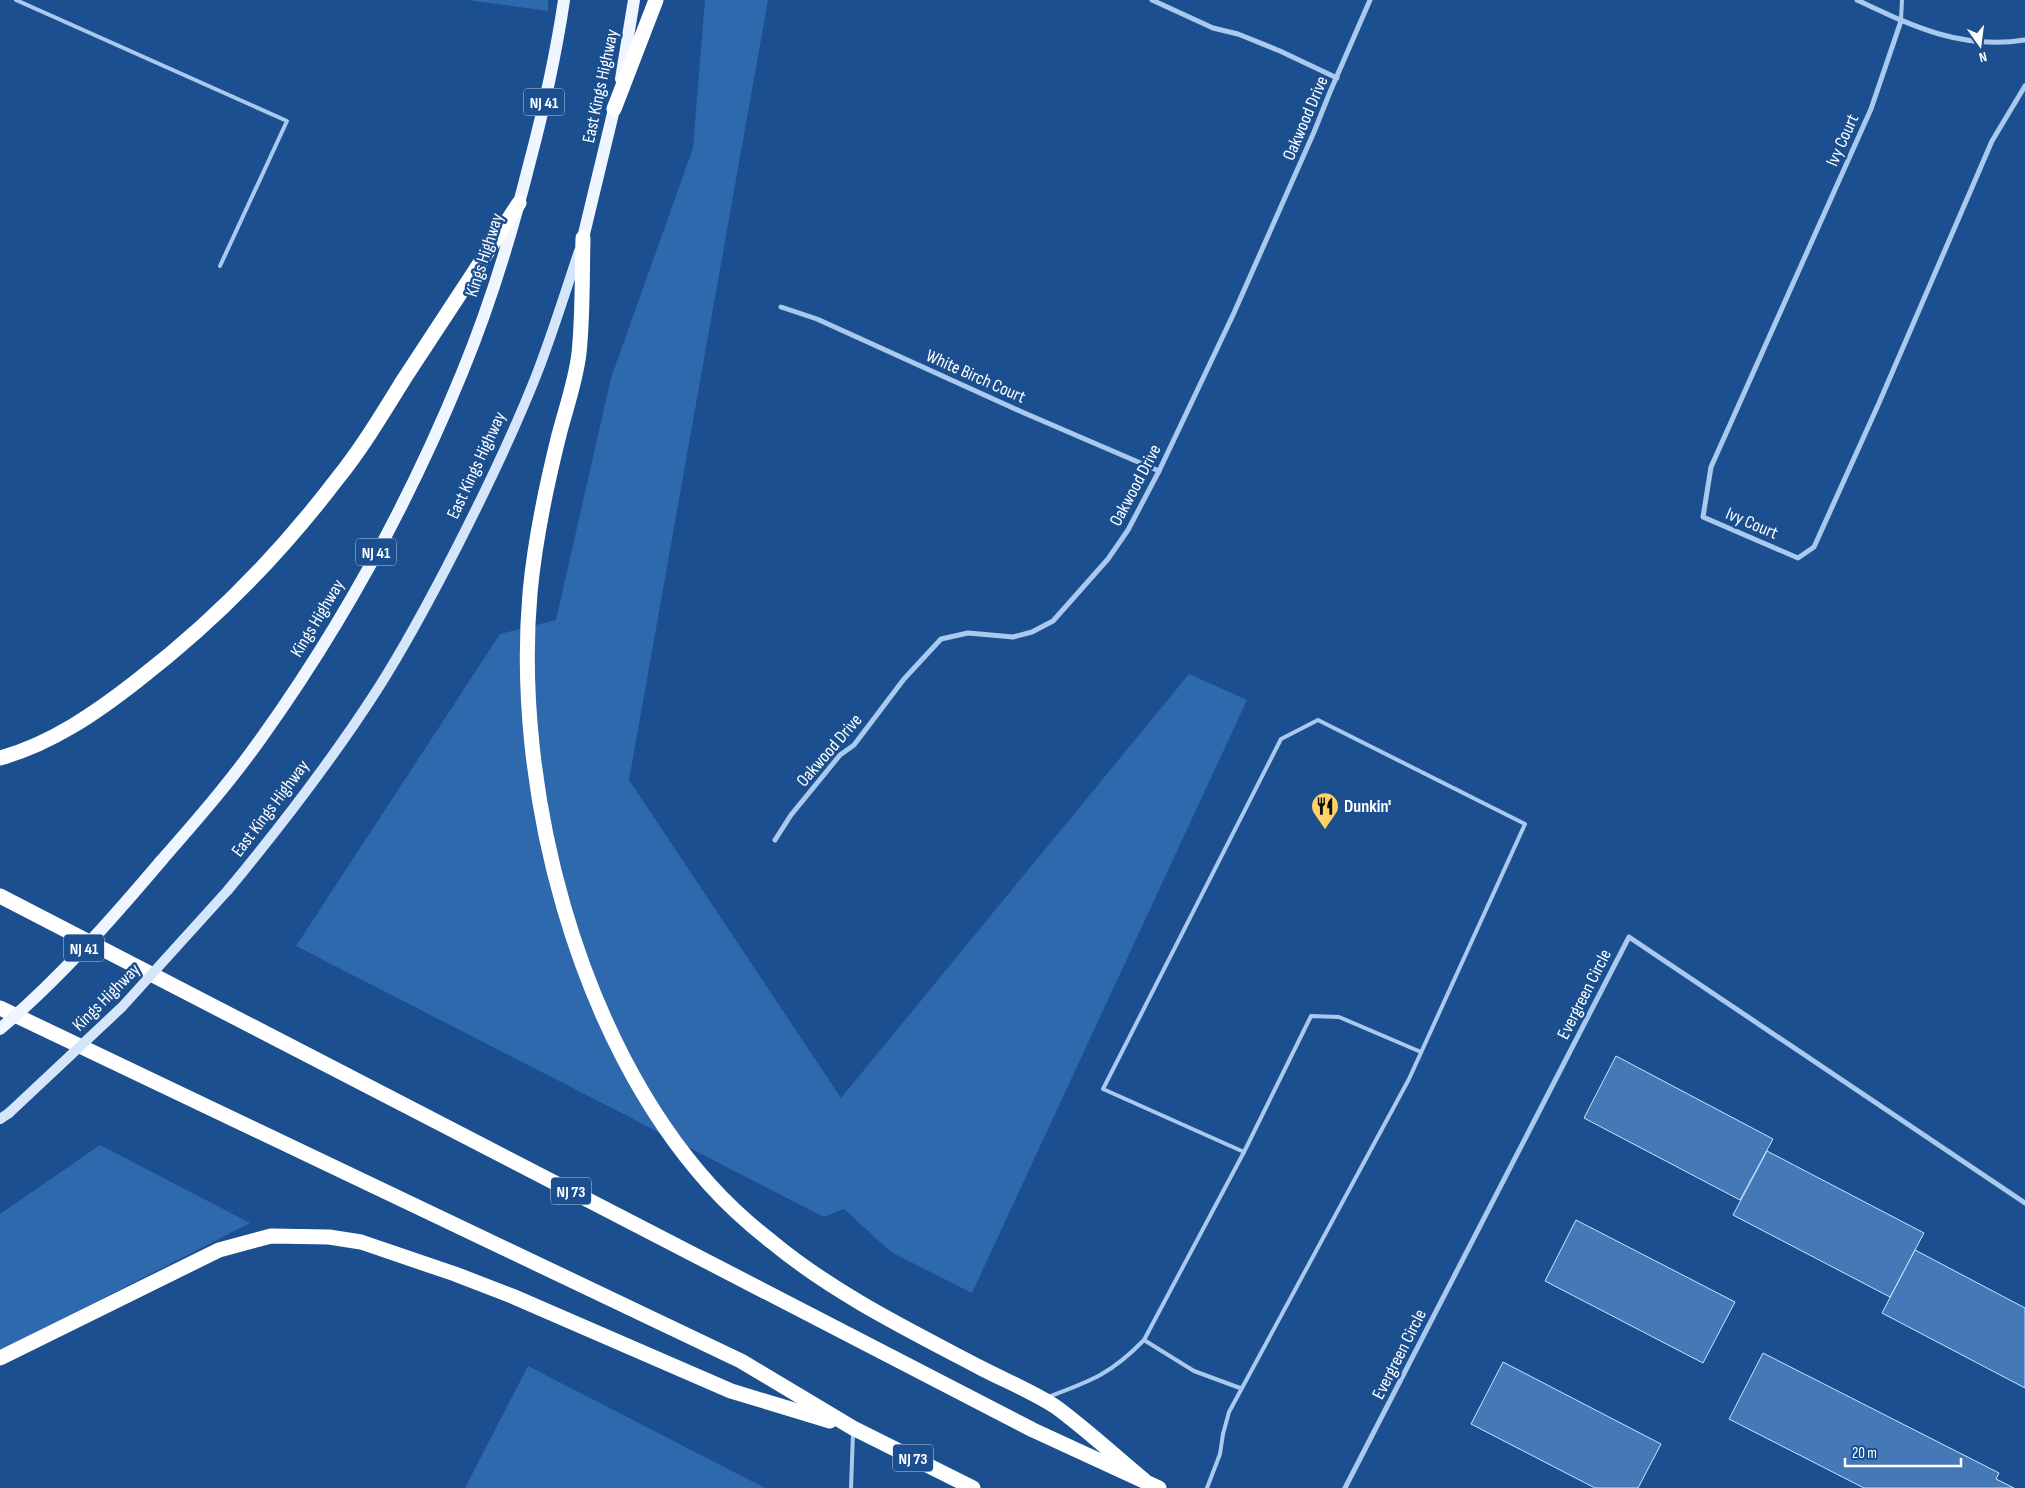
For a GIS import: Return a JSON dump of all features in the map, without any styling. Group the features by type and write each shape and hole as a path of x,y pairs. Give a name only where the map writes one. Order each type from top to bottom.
{"highway":[{"path":"614,109 656,0"},
{"path":"0,758 48,741 116,697 167,658 209,620 260,568 338,478 519,203"},
{"path":"583,238 579,355 546,490 536,546 530,604 528,694 531,748 540,808 548,844 566,913 600,1005 618,1047 659,1118 682,1151 710,1185 738,1214 800,1265 872,1310 1054,1406 1144,1480"},
{"name":"NJ 73","path":"0,896 1024,1425 1159,1488"},
{"name":"NJ 73","path":"0,1008 741,1361 853,1428 973,1488"},
{"path":"0,1358 219,1250 271,1236 329,1237 361,1242 455,1274 512,1296 731,1391 853,1428"}],"main road":[{"name":"Kings Highway","path":"0,1029 112,919 206,809 261,738 303,676 379,547 420,466 462,372 491,293 519,203 540,124 564,0"},
{"name":"East Kings Highway","path":"228,890 267,842 338,747 377,690 412,631 479,504 512,432 535,377 583,238 614,109 634,0"},
{"name":"Kings Highway","path":"0,1120 122,1007 228,890"}],"street":[{"path":"1152,0 1214,28 1238,34 1280,51 1337,78"},
{"name":"Oakwood Drive","path":"775,840 791,815 840,755 854,745 904,679 941,640 968,633 1013,637 1032,632 1053,621 1108,559 1128,530 1159,471 1233,315 1370,0"},
{"path":"1856,0 1900,21 1948,38 1982,41 2025,40"},
{"name":"Ivy Court","path":"1900,21 1872,109 1711,468 1703,517 1798,558 1814,546 1879,403 1992,140 2025,86"},
{"name":"White Birch Court","path":"781,307 817,319 1014,409 1159,471"},
{"name":"Evergreen Circle","path":"1345,1488 1629,937 2025,1203"}],"lane":[{"path":"16,0 287,121 220,266"},
{"path":"1900,21 1902,0"},
{"path":"1207,1488 1220,1454 1229,1412 1240,1388 1409,1079 1525,824 1318,720 1281,739 1103,1089 1244,1152"},
{"path":"1042,1400 1110,1371 1144,1340 1244,1152 1310,1016 1340,1017 1421,1052"},
{"path":"1144,1340 1194,1371 1240,1388"},
{"path":"850,1488 853,1428"}],"shaded area":[{"path":"467,0 548,0 548,11"},
{"path":"705,0 768,0 629,780 841,1098 1189,674 1247,700 972,1293 891,1252 844,1209 824,1217 296,946 500,634 556,620 611,378 693,148"},
{"path":"100,1145 250,1223 0,1351 0,1214"},
{"path":"528,1366 765,1488 465,1488"}],"building":[{"path":"1616,1056 1773,1139 1740,1200 1584,1118"},
{"path":"1767,1151 1924,1233 1890,1297 1733,1215"},
{"path":"1576,1220 1735,1302 1703,1363 1545,1281"},
{"path":"1915,1250 2025,1308 2025,1388 1882,1313"},
{"path":"1763,1353 1999,1473 1996,1479 2014,1488 1864,1488 1729,1419"},
{"path":"1503,1362 1661,1444 1638,1488 1595,1488 1471,1424"}],"place":[{"name":"Dunkin'","path":"1325,830"}]}
